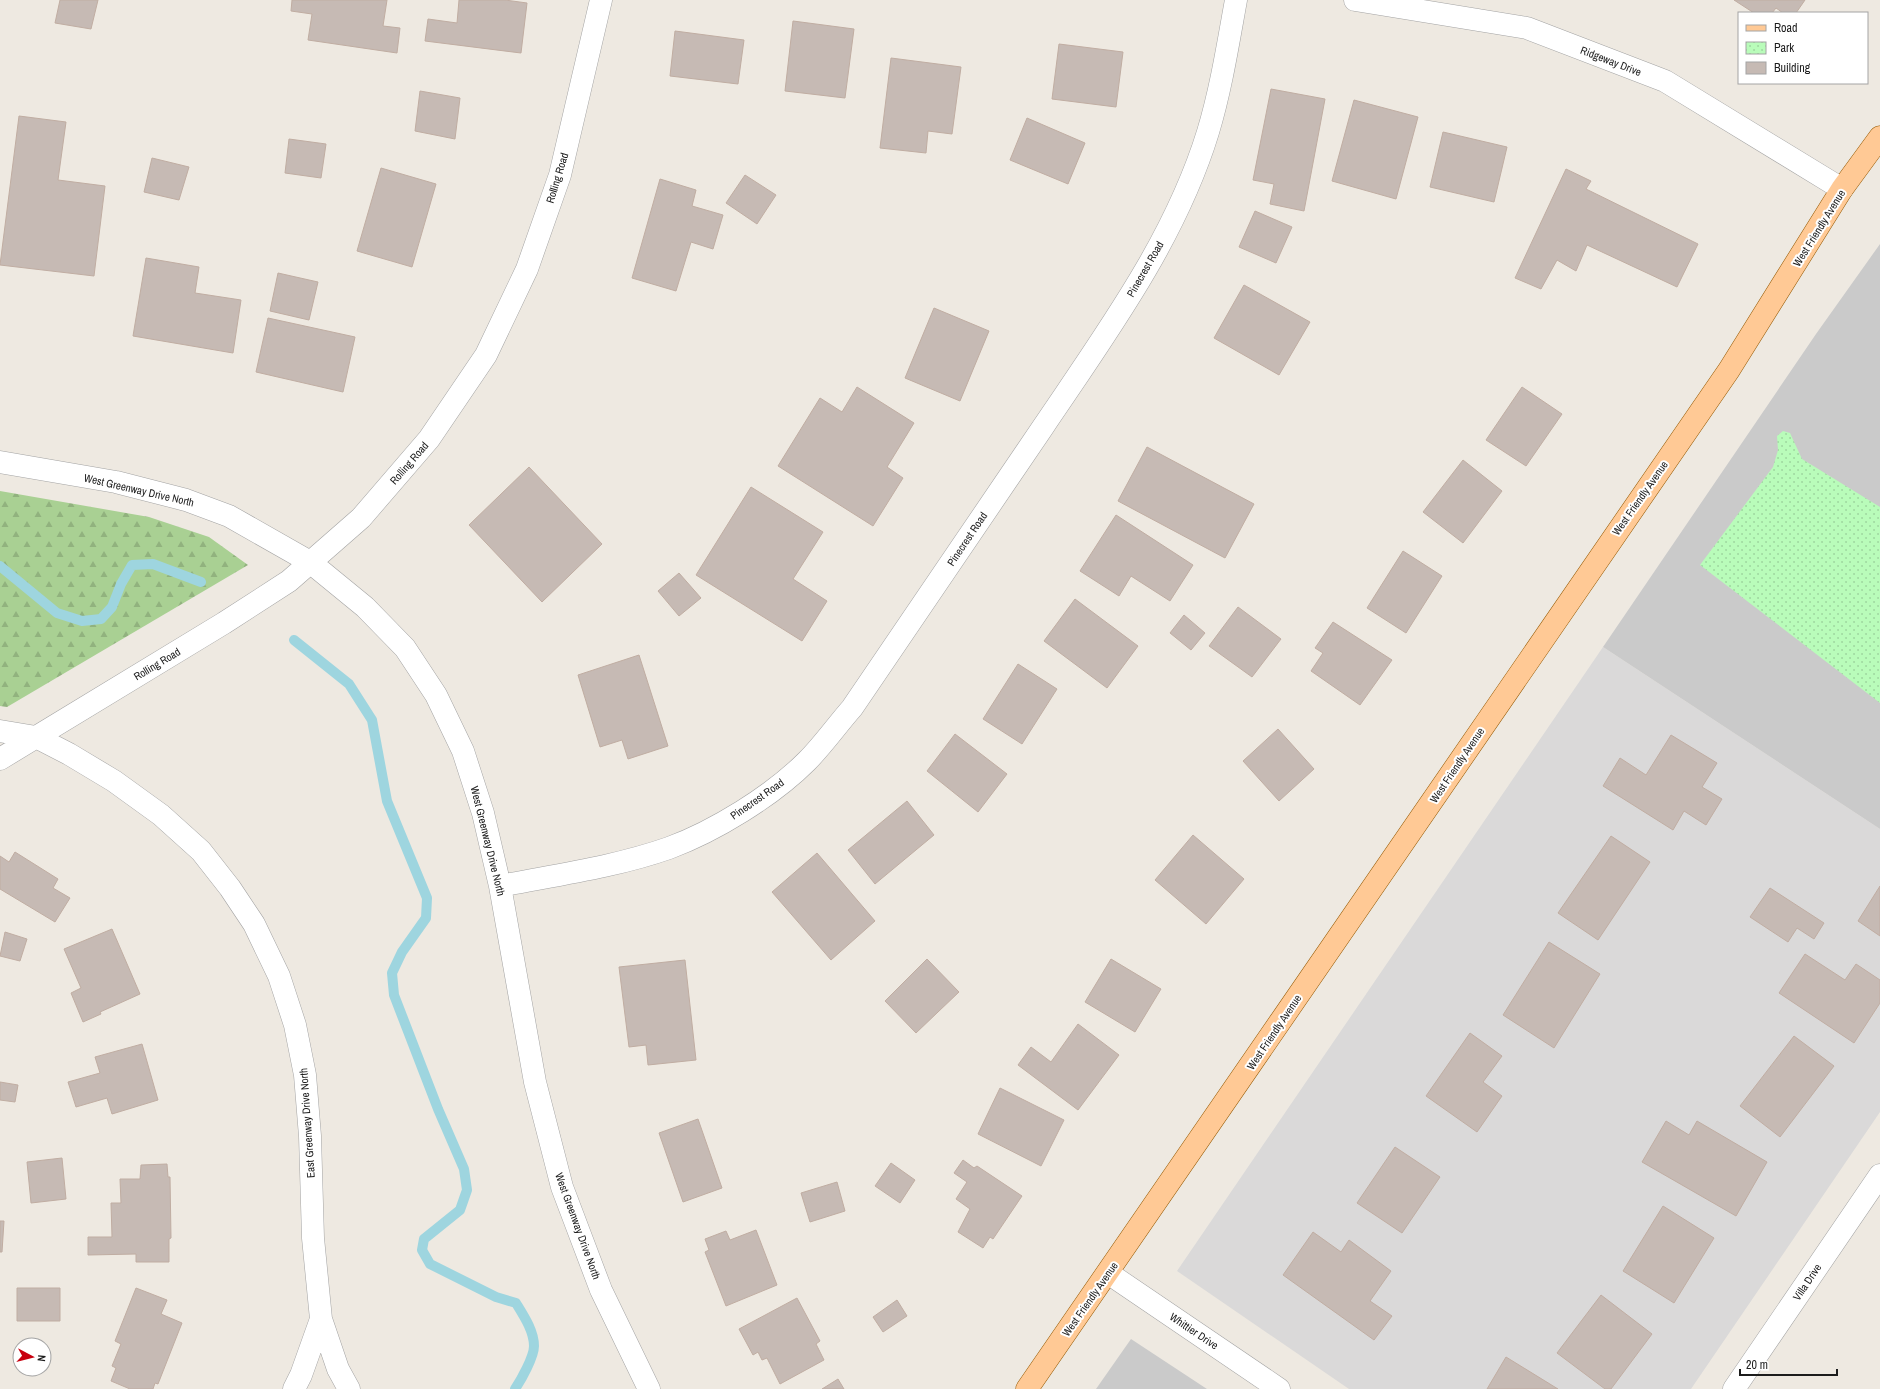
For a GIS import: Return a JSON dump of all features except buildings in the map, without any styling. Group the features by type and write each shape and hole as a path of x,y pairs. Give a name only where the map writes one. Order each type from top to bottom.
{"main road":[{"name":"West Friendly Avenue","path":"1027,1389 1729,370 1842,189 1880,137"}],"street":[{"name":"Rolling Road","path":"0,759 224,623 289,581 361,518 429,439 486,355 526,269 560,175 601,0"},
{"name":"Pinecrest Road","path":"500,886 620,862 669,848 722,823 767,795 807,761 852,708 1099,344 1149,265 1184,194 1208,133 1225,67 1236,0"},
{"name":"Ridgeway Drive","path":"1355,0 1527,28 1665,81 1842,189"},
{"name":"West Greenway Drive North","path":"0,462 116,482 186,500 229,516 310,562 366,607 405,648 436,695 463,751 483,813 500,886 535,1082 562,1187 601,1290 648,1389"},
{"name":"East Greenway Drive North","path":"0,731 36,737 69,754 114,781 161,815 201,851 230,888 254,924 279,976 295,1025 305,1075 310,1136 313,1238 321,1319 338,1369 349,1389"},
{"name":"Villa Drive","path":"1734,1389 1880,1175"},
{"name":"Whittier Drive","path":"1108,1273 1279,1389"},
{"path":"294,1389 302,1375 321,1319"}],"shaded area":[{"path":"1880,244 1880,829 1603,647 1816,334"},
{"path":"1603,647 1880,829 1880,1112 1691,1389 1349,1389 1177,1271"},
{"path":"1131,1339 1207,1389 1096,1389"}],"green space":[{"path":"1783,431 1790,433 1802,459 1880,507 1880,703 1700,565 1773,467 1778,450 1777,436"},
{"path":"0,491 149,517 209,537 248,565 7,707 0,706"}],"waterway":[{"path":"0,566 57,613 82,621 101,619 112,607 121,584 132,565 153,564 201,582"},
{"path":"294,640 349,684 372,720 387,801 427,898 426,918 402,952 392,973 394,995 438,1109 464,1169 467,1190 460,1210 424,1239 422,1250 430,1264 496,1297 516,1303 530,1329 534,1340 534,1346 530,1362 515,1389"}]}
